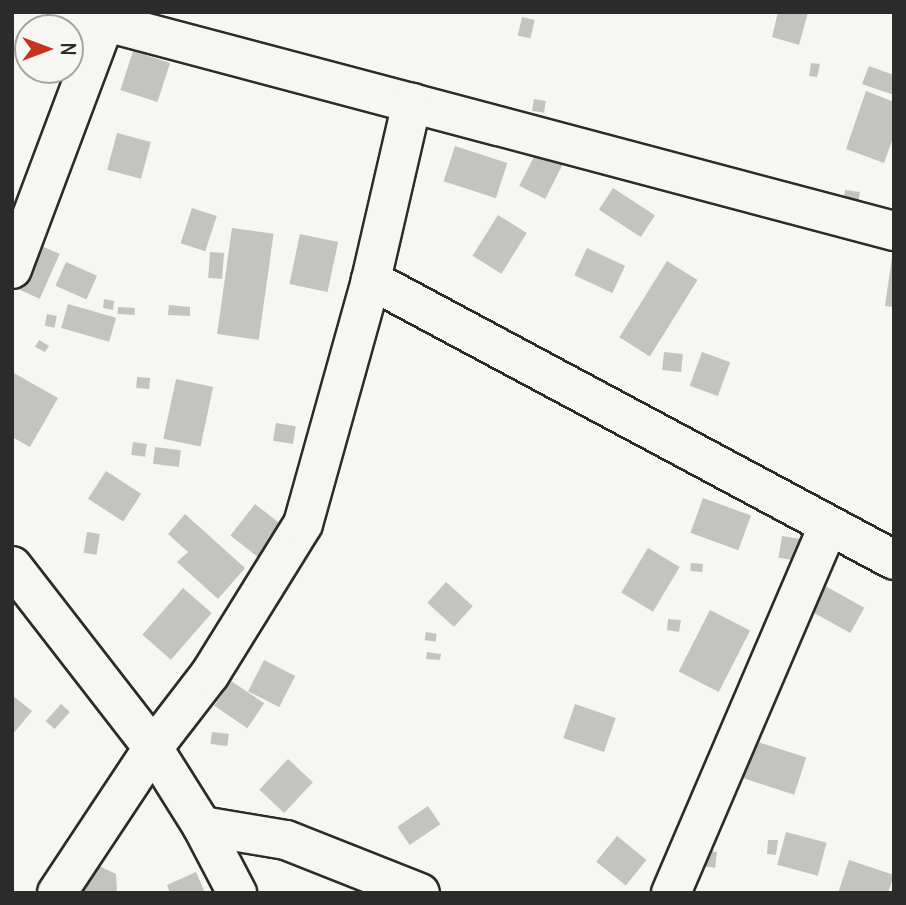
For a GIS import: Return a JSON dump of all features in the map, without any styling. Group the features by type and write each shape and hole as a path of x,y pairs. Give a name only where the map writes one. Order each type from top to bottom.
{"street":[{"path":"68,12 894,231"},
{"path":"12,269 105,22"},
{"path":"57,893 153,748 210,674 303,524 371,280 412,103"},
{"path":"371,280 894,560"},
{"path":"671,893 828,527"},
{"path":"12,566 153,748 202,827 237,893"},
{"path":"202,827 286,841 420,893"}],"building":[{"path":"778,12 808,12 799,45 772,37"},
{"path":"522,17 535,20 530,38 518,36"},
{"path":"133,51 170,63 157,102 120,90"},
{"path":"811,63 820,64 817,77 809,76"},
{"path":"869,66 894,75 894,95 862,84"},
{"path":"866,91 894,102 894,135 884,163 846,149"},
{"path":"534,99 546,101 544,113 532,111"},
{"path":"117,133 151,142 141,179 107,170"},
{"path":"455,146 507,163 496,198 444,181"},
{"path":"537,151 563,164 545,199 519,186"},
{"path":"613,188 655,215 641,237 599,210"},
{"path":"845,190 860,192 857,210 842,208"},
{"path":"192,208 217,216 205,251 181,243"},
{"path":"498,215 527,233 501,274 473,256"},
{"path":"232,228 274,234 259,340 217,334"},
{"path":"300,234 338,242 328,292 289,284"},
{"path":"35,243 60,254 40,299 15,288"},
{"path":"587,248 625,266 612,293 574,275"},
{"path":"210,252 224,253 222,279 208,278"},
{"path":"894,257 894,307 885,306"},
{"path":"667,261 698,280 650,356 619,337"},
{"path":"66,262 97,276 86,300 55,286"},
{"path":"104,299 114,301 113,310 103,308"},
{"path":"68,304 116,318 109,342 61,328"},
{"path":"169,305 190,307 190,316 168,315"},
{"path":"118,307 135,308 135,315 118,314"},
{"path":"47,314 57,316 55,328 45,326"},
{"path":"39,340 49,346 45,352 35,347"},
{"path":"664,352 683,354 681,372 662,370"},
{"path":"702,352 730,362 718,396 690,386"},
{"path":"12,372 58,398 30,447 12,437"},
{"path":"137,377 150,378 149,389 136,388"},
{"path":"176,379 213,387 200,447 163,439"},
{"path":"276,423 296,426 293,444 273,441"},
{"path":"133,442 147,444 145,457 131,455"},
{"path":"155,447 181,450 179,467 153,464"},
{"path":"106,471 141,494 123,522 88,499"},
{"path":"703,498 751,515 738,550 690,533"},
{"path":"255,504 284,527 260,558 230,536"},
{"path":"185,514 245,568 218,599 177,562 188,552 168,534"},
{"path":"87,532 100,534 97,555 84,553"},
{"path":"782,536 802,539 798,561 779,558"},
{"path":"648,548 680,567 653,612 621,593"},
{"path":"691,563 703,564 702,572 690,571"},
{"path":"446,582 473,606 454,627 427,603"},
{"path":"818,582 864,608 850,633 804,607"},
{"path":"183,588 212,613 171,660 142,635"},
{"path":"710,610 750,630 719,692 679,671"},
{"path":"668,619 681,620 679,632 667,630"},
{"path":"426,632 437,634 435,642 425,640"},
{"path":"427,652 441,654 440,660 426,659"},
{"path":"264,660 295,676 279,707 248,691"},
{"path":"231,681 264,703 247,728 214,706"},
{"path":"12,695 32,711 12,735"},
{"path":"61,704 70,712 55,729 46,721"},
{"path":"575,704 616,718 604,752 563,738"},
{"path":"212,732 229,734 227,746 211,744"},
{"path":"752,740 806,758 794,795 740,777"},
{"path":"288,759 313,782 284,813 259,790"},
{"path":"428,806 440,824 410,845 397,827"},
{"path":"786,832 827,843 818,876 777,865"},
{"path":"617,836 647,860 626,886 596,862"},
{"path":"768,840 778,840 776,855 767,854"},
{"path":"699,850 717,852 715,868 697,866"},
{"path":"849,860 894,875 888,893 838,893"},
{"path":"99,866 116,874 117,893 84,893 83,876"},
{"path":"196,872 205,893 170,893 167,885"}]}
